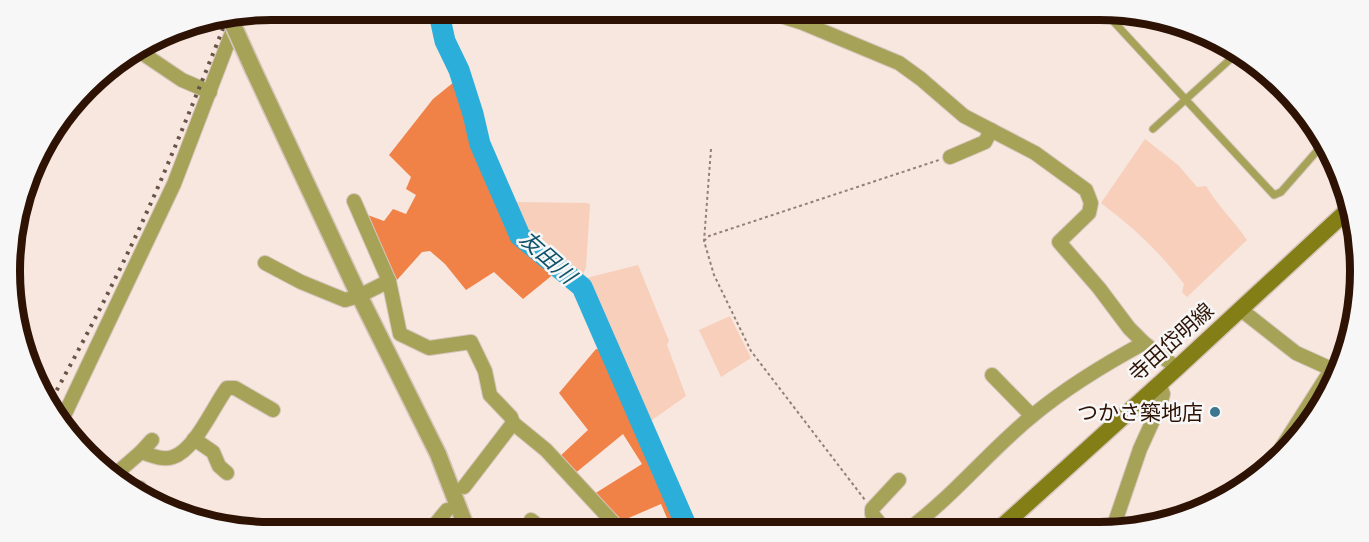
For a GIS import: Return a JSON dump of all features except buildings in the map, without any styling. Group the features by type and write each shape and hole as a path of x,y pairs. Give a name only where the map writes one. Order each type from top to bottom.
{"main road":[{"name":"寺田岱明線","path":"1007,522 1343,214"}],"street":[{"path":"794,20 899,63 964,116 1035,153 1086,190 1091,203 1089,213 1059,242 1099,288 1129,328 1144,343 1177,368"},
{"path":"65,415 174,184 236,22"},
{"path":"232,23 359,296 438,454 464,522"},
{"path":"143,54 182,80 210,92"},
{"path":"951,157 985,142 992,130"},
{"path":"354,201 389,281 400,334 429,348 471,342 485,371 490,395 511,417 513,423 546,450 613,522"},
{"path":"265,263 301,282 345,300 359,296 389,281"},
{"path":"1240,309 1296,353 1329,369"},
{"path":"917,522 954,492 1032,416 1102,365 1144,343"},
{"path":"992,375 1032,416"},
{"path":"1115,522 1140,449 1160,405 1163,394 1159,383"},
{"path":"141,452 164,459 173,457 184,450 194,440 227,388 235,388 273,410"},
{"path":"1297,426 1313,402"},
{"path":"464,487 513,423"},
{"path":"119,471 152,440"},
{"path":"194,440 213,452 219,466 228,473"},
{"path":"879,522 872,514 873,509 899,480"},
{"path":"437,522 447,510"}],"lane":[{"path":"1113,20 1274,195 1281,192 1318,149"},
{"path":"1153,129 1232,58"}],"path":[{"path":"711,149 704,241 714,276 751,351 873,509"},
{"path":"704,241 709,236 951,157"}],"shaded area":[{"path":"454,82 470,130 516,239 555,273 523,299 494,272 466,290 445,264 430,251 422,252 397,280 365,214 384,221 393,209 406,214 416,195 406,189 411,177 389,155 433,99"},
{"path":"1145,139 1178,165 1197,187 1206,186 1247,240 1187,297 1182,292 1184,284 1165,260 1136,231 1101,203"},
{"path":"514,202 588,203 590,205 586,267 581,280 523,235"},
{"path":"638,265 669,341 667,345 686,396 645,425 581,282 590,277"},
{"path":"730,316 751,358 721,377 699,330"},
{"path":"596,349 606,351 682,522 669,522 661,504 616,522 594,494 642,464 623,434 573,475 558,458 588,430 559,393"}],"waterway":[{"name":"友田川","path":"440,20 445,41 459,70 480,144 520,236 582,287 685,522"}],"railway":[{"path":"53,397 94,320 151,203 225,24"}],"place":[{"name":"つかさ築地店","path":"1215,412"}]}
